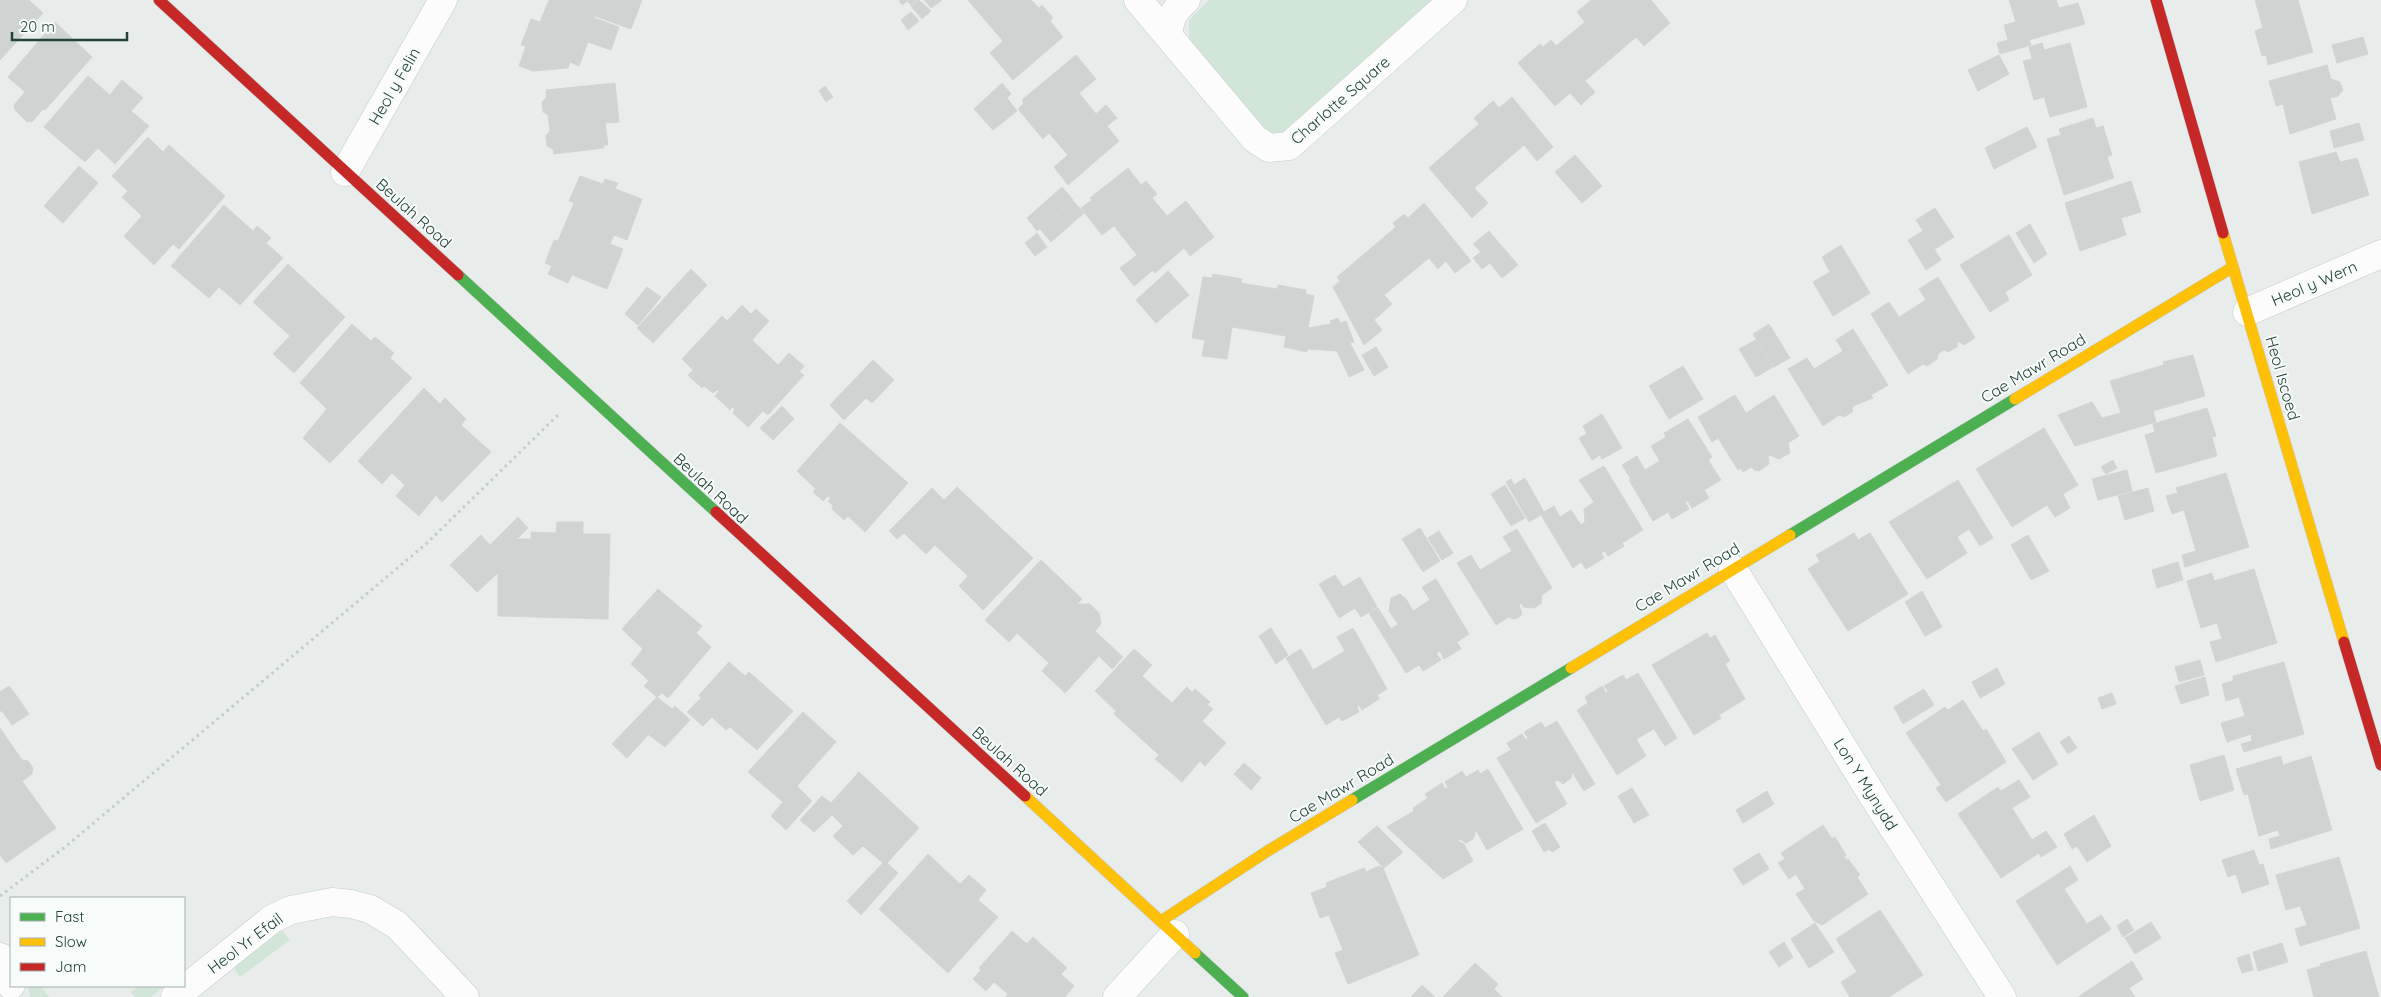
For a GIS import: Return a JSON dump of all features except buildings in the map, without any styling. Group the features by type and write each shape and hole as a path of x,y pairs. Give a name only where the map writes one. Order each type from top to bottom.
{"street":[{"name":"Beulah Road","path":"160,0 1243,997"},
{"name":"Heol y Felin","path":"345,172 443,0"},
{"name":"Charlotte Square","path":"1138,0 1255,139 1269,148 1290,146 1453,0"},
{"path":"1168,35 1170,19 1176,9 1186,0"},
{"name":"Heol Iscoed","path":"2156,0 2381,765"},
{"name":"Heol y Wern","path":"2247,312 2381,254"},
{"name":"Cae Mawr Road","path":"1168,927 1266,852 2233,267"},
{"name":"Lon Y Mynydd","path":"1733,569 1876,801 2002,997"},
{"name":"Heol Yr Efail","path":"175,997 272,919 291,910 332,902 370,909 397,925 465,997"},
{"path":"1117,997 1168,927"},
{"path":"0,957 10,982"}],"path":[{"path":"0,896 64,847 426,544 560,413"}],"green space":[{"path":"1209,0 1435,0 1286,132 1275,135 1264,130 1189,41 1189,20"},
{"path":"282,930 290,940 240,977 235,970 235,966"},
{"path":"28,987 42,987 49,997 30,997"},
{"path":"138,987 164,987 151,997 135,997 131,992"}],"traffic: fast":[{"path":"458,275 716,512"},
{"path":"1790,535 2015,399"},
{"path":"1352,800 1571,668"},
{"path":"1195,953 1243,997"}],"traffic: slow":[{"path":"2223,233 2344,642"},
{"path":"2015,399 2233,267"},
{"path":"1571,668 1790,535"},
{"path":"1025,796 1195,953"},
{"path":"1161,921 1266,852 1352,800"}],"traffic: jam":[{"path":"159,0 458,275"},
{"path":"2156,0 2223,233"},
{"path":"716,512 1025,796"},
{"path":"2344,642 2381,765"}]}
